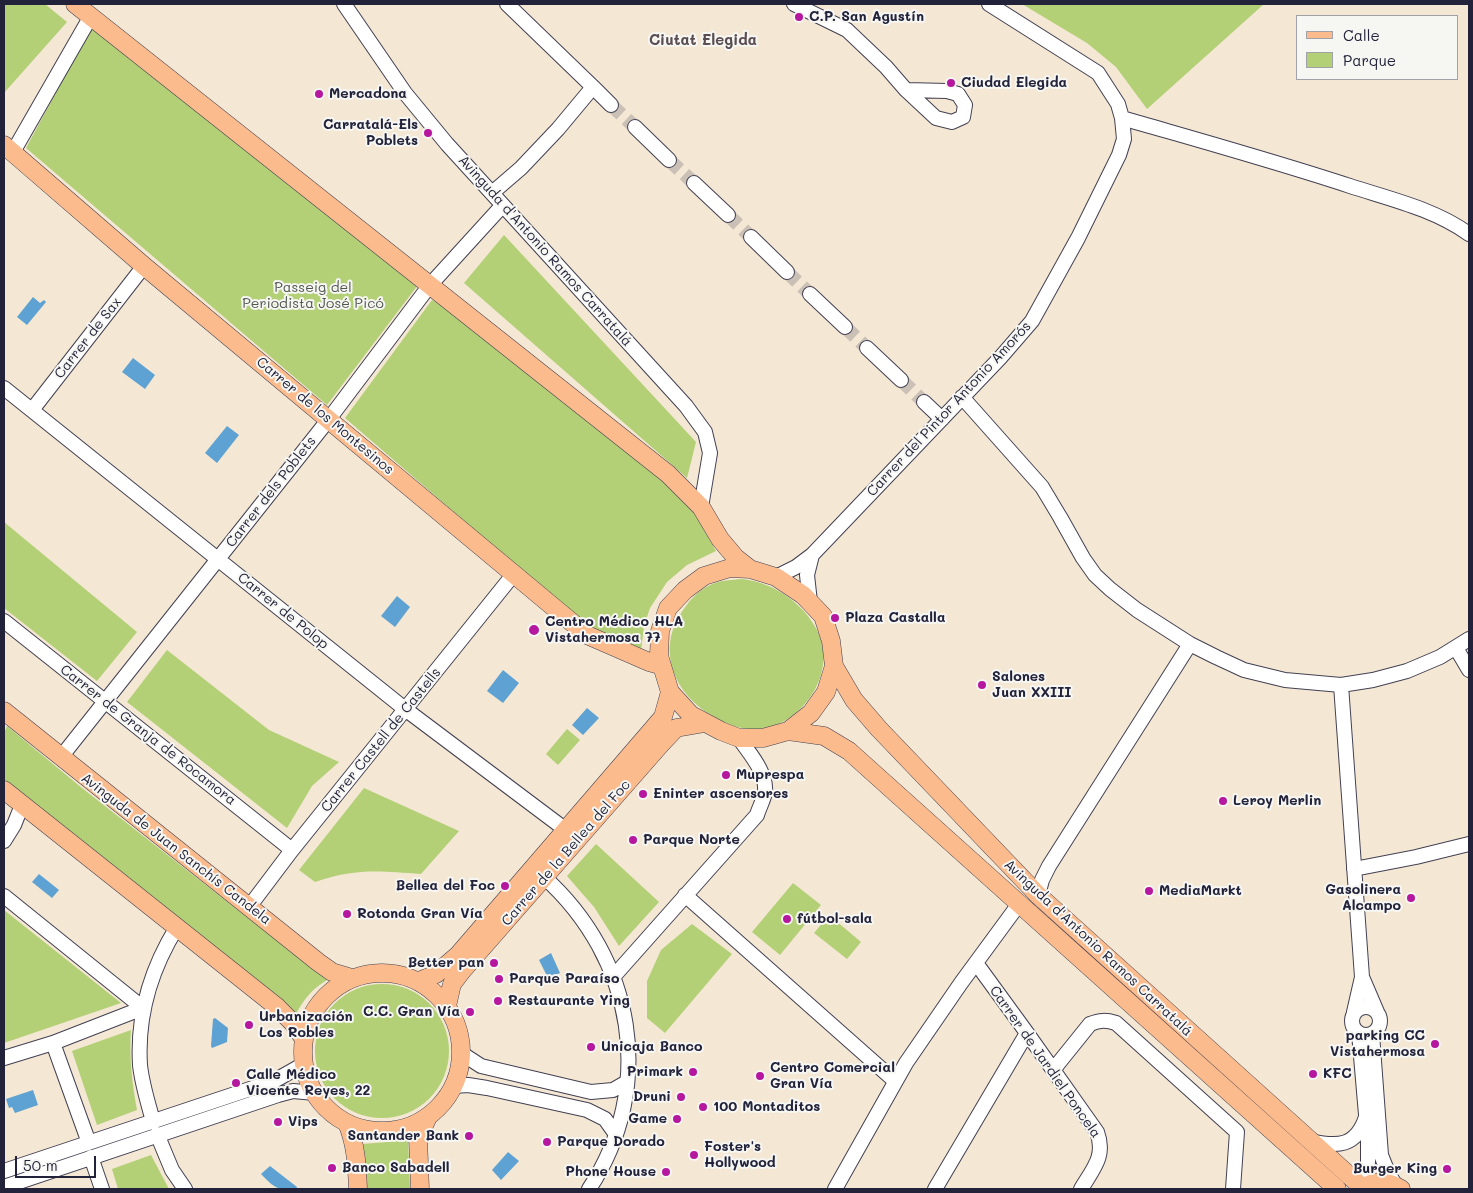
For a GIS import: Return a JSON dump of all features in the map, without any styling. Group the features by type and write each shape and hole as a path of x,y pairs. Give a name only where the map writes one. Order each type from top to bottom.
{"main road":[{"path":"75,4 668,474 701,507 720,540 736,558 750,569"},
{"name":"Carrer de los Montesinos","path":"8,148 144,266 587,634 649,662 660,665"},
{"path":"730,568 750,569 776,577 802,594 823,616 831,641 834,666 826,692 811,713 788,730 763,738 738,738 691,715 670,692 660,665 660,631 668,608 685,590 704,576 730,568"},
{"name":"Avinguda d'Antonio Ramos Carratalá","path":"834,666 854,700 878,729 1038,895 1363,1188"},
{"name":"Carrer de la Bellea del Foc","path":"419,981 436,974 458,955 663,717 670,692"},
{"name":"Avinguda de Juan Sanchís Candela","path":"4,712 332,972 352,978"},
{"name":"Carrer de la Bellea del Foc","path":"447,1006 452,984 461,972 676,728 705,723"},
{"name":"Avinguda d'Antonio Ramos Carratalá","path":"788,730 824,736 849,751 1337,1189"},
{"path":"4,790 277,1007 293,1023 304,1039"},
{"path":"379,972 406,976 419,981 434,992 447,1006 458,1028 461,1053 459,1070 454,1086 438,1108 428,1117 412,1125 396,1130 383,1131 365,1129 347,1123 329,1110 315,1093 304,1064 304,1039 309,1021 317,1006 333,989 352,978 379,972"},
{"path":"420,1189 418,1138 428,1117"},
{"path":"347,1123 353,1137 356,1154 358,1189"},
{"path":"1363,1188 1369,1184 1382,1182 1399,1188"}],"street":[{"name":"Avinguda d'Antonio Ramos Carratalá","path":"344,4 405,93 447,144 686,406 705,432 710,453 701,507"},
{"path":"507,4 611,104"},
{"path":"794,4 847,30 886,67 906,90"},
{"name":"Carrer del Pintor Antonio Amorós","path":"776,577 796,567 812,555 1000,358 1032,321 1078,238 1119,155 1124,139 1122,118 1118,104 1098,73 988,4"},
{"path":"8,148 91,16"},
{"path":"492,193 521,168 554,134 593,87"},
{"path":"1122,118 1312,174 1418,208 1453,223 1469,234"},
{"path":"635,127 669,160"},
{"path":"694,183 728,215"},
{"name":"Carrer dels Poblets","path":"61,757 330,419 430,285 502,206"},
{"path":"751,237 787,272"},
{"name":"Carrer de Sax","path":"32,410 144,266"},
{"path":"810,294 845,327"},
{"path":"867,348 901,380"},
{"name":"Carrer de Polop","path":"4,388 405,709 566,830"},
{"path":"962,397 1042,487 1083,558 1095,575 1137,610 1190,644 1244,670 1285,680 1342,685 1373,680 1407,671 1440,657 1469,639"},
{"path":"924,402 942,419"},
{"path":"810,602 807,574 812,555"},
{"name":"Carrer Castell de Castells","path":"249,907 292,850 514,575"},
{"name":"Carrer de Granja de Rocamora","path":"4,621 292,850"},
{"path":"1038,895 1042,880 1049,866 1190,644"},
{"path":"1456,648 1469,670"},
{"path":"1342,685 1362,977 1351,1021 1352,1026 1366,1034"},
{"path":"614,976 757,815 765,792 764,782 757,763 738,738"},
{"path":"4,841 14,826 22,804"},
{"path":"1354,869 1469,844"},
{"path":"544,877 571,903 602,950 614,976 622,1002 626,1028 627,1082 620,1116 608,1154 589,1189"},
{"path":"686,895 895,1082"},
{"path":"4,896 143,1008"},
{"path":"835,1189 895,1082 976,963 1019,904"},
{"path":"177,927 165,946 150,980 143,1008 140,1065 145,1093 155,1128 172,1170 185,1189"},
{"name":"Carrer de Jardiel Poncela","path":"976,963 1097,1132 1101,1142 1101,1152 1081,1189"},
{"path":"1362,977 1380,1021 1379,1026 1366,1034"},
{"path":"1354,1012 1368,1006 1377,1012"},
{"path":"4,1058 53,1043 143,1008"},
{"path":"1053,1070 1090,1024 1107,1020 1116,1023 1237,1132 1233,1189"},
{"path":"934,1189 1027,1033"},
{"path":"1363,1188 1368,1162 1366,1034"},
{"path":"1366,1034 1381,1155 1389,1175 1399,1188"},
{"path":"53,1043 102,1189"},
{"path":"461,1053 481,1066 591,1092 613,1090 627,1082"},
{"path":"4,1187 90,1150 155,1128 274,1081 304,1064"},
{"path":"454,1086 468,1085 487,1088 587,1110 605,1119 615,1133"},
{"path":"155,1128 293,1091 315,1093"},
{"path":"1310,1141 1328,1145 1343,1144 1360,1132 1366,1114"},
{"path":"4,1171 90,1150"}],"green space":[{"path":"4,4 45,4 67,22 4,93"},
{"path":"1022,4 1264,4 1147,109 1116,67 1087,43"},
{"name":"Passeig del Periodista José Picó","path":"92,26 418,285 327,405 26,148"},
{"path":"504,235 696,442 687,478 464,283"},
{"name":"Passeig del Periodista José Picó","path":"432,300 458,315 658,474 692,509 716,551 687,565 667,582 650,608 644,626 641,651 586,626 345,418"},
{"path":"4,522 137,632 97,681 4,608"},
{"path":"741,579 766,585 790,598 800,607 816,628 821,640 823,655 822,670 818,684 800,709 789,718 761,729 741,728 728,724 697,705 677,680 672,666 670,651 671,636 677,621 695,595 702,589 715,583"},
{"path":"167,650 269,730 339,762 312,786 287,828 127,702"},
{"path":"7,726 82,788 327,980 309,995 296,1014 4,781 4,733"},
{"path":"567,729 580,740 558,765 546,754"},
{"path":"364,788 459,831 421,874 368,872 343,874 315,882 299,870"},
{"path":"596,844 659,902 619,946 594,907 567,876"},
{"name":"fútbol-sala","path":"793,883 821,905 780,955 752,932"},
{"path":"4,910 121,1003 4,1043"},
{"path":"829,915 861,942 847,959 814,933"},
{"path":"692,924 732,954 665,1033 647,1018 647,981 661,950"},
{"path":"382,984 408,989 429,1004 444,1025 449,1051 444,1077 429,1098 408,1113 382,1118 356,1113 335,1098 320,1077 315,1051 320,1025 335,1004 356,989"},
{"path":"131,1030 131,1070 137,1110 97,1125 72,1051"},
{"path":"408,1137 410,1189 365,1189 363,1144 387,1142"},
{"path":"151,1155 169,1189 118,1189 112,1169"}],"water":[{"path":"33,297 40,303 44,300 46,302 27,325 17,317"},
{"path":"133,358 155,375 145,389 122,372"},
{"path":"227,426 239,435 217,463 205,453"},
{"path":"397,596 410,607 395,627 381,616"},
{"path":"503,670 519,683 503,703 487,691"},
{"path":"587,708 599,718 583,735 572,725"},
{"path":"39,874 59,890 52,898 32,882"},
{"path":"551,953 560,973 548,978 539,960"},
{"path":"215,1018 228,1028 227,1042 212,1048 213,1019"},
{"path":"33,1090 38,1105 15,1113 12,1107 9,1108 6,1099"},
{"path":"508,1152 519,1161 501,1180 492,1170"},
{"path":"270,1166 297,1187 296,1189 280,1188 270,1183 261,1174"}],"tunnel":[{"path":"611,105 635,127"},
{"path":"669,160 694,183"},
{"path":"728,215 751,237"},
{"path":"787,272 810,294"},
{"path":"845,327 867,348"},
{"path":"901,380 924,402"}],"place":[{"name":"C.P. San Agustín","path":"799,17"},
{"name":"Ciudad Elegida","path":"951,83"},
{"name":"Mercadona","path":"319,94"},
{"name":"Carratalá-Els Poblets","path":"428,133"},
{"name":"Plaza Castalla","path":"835,618"},
{"name":"Centro Médico HLA Vistahermosa 77","path":"534,630"},
{"name":"Salones Juan XXIII","path":"982,685"},
{"name":"Muprespa","path":"726,775"},
{"name":"Eninter ascensores","path":"643,794"},
{"name":"Leroy Merlin","path":"1223,801"},
{"name":"Parque Norte","path":"633,840"},
{"name":"Bellea del Foc","path":"505,886"},
{"name":"MediaMarkt","path":"1149,891"},
{"name":"Gasolinera Alcampo","path":"1411,898"},
{"name":"Rotonda Gran Vía","path":"347,914"},
{"name":"fútbol-sala","path":"787,919"},
{"name":"Better pan","path":"494,963"},
{"name":"Parque Paraíso","path":"499,979"},
{"name":"Restaurante Ying","path":"498,1001"},
{"name":"C.C. Gran Vía","path":"470,1012"},
{"name":"Urbanización Los Robles","path":"249,1025"},
{"name":"parking CC Vistahermosa","path":"1435,1044"},
{"name":"Unicaja Banco","path":"591,1047"},
{"name":"Primark","path":"693,1072"},
{"name":"KFC","path":"1313,1074"},
{"name":"Centro Comercial Gran Vía","path":"760,1076"},
{"name":"Calle Médico Vicente Reyes, 22","path":"236,1083"},
{"name":"Druni","path":"681,1097"},
{"name":"100 Montaditos","path":"703,1107"},
{"name":"Game","path":"677,1119"},
{"name":"Vips","path":"278,1122"},
{"name":"Santander Bank","path":"469,1136"},
{"name":"Parque Dorado","path":"547,1142"},
{"name":"Foster's Hollywood","path":"694,1155"},
{"name":"Banco Sabadell","path":"332,1168"},
{"name":"Burger King","path":"1447,1169"},
{"name":"Phone House","path":"666,1172"}],"district":[{"name":"Ciutat Elegida","path":"703,40"}]}
